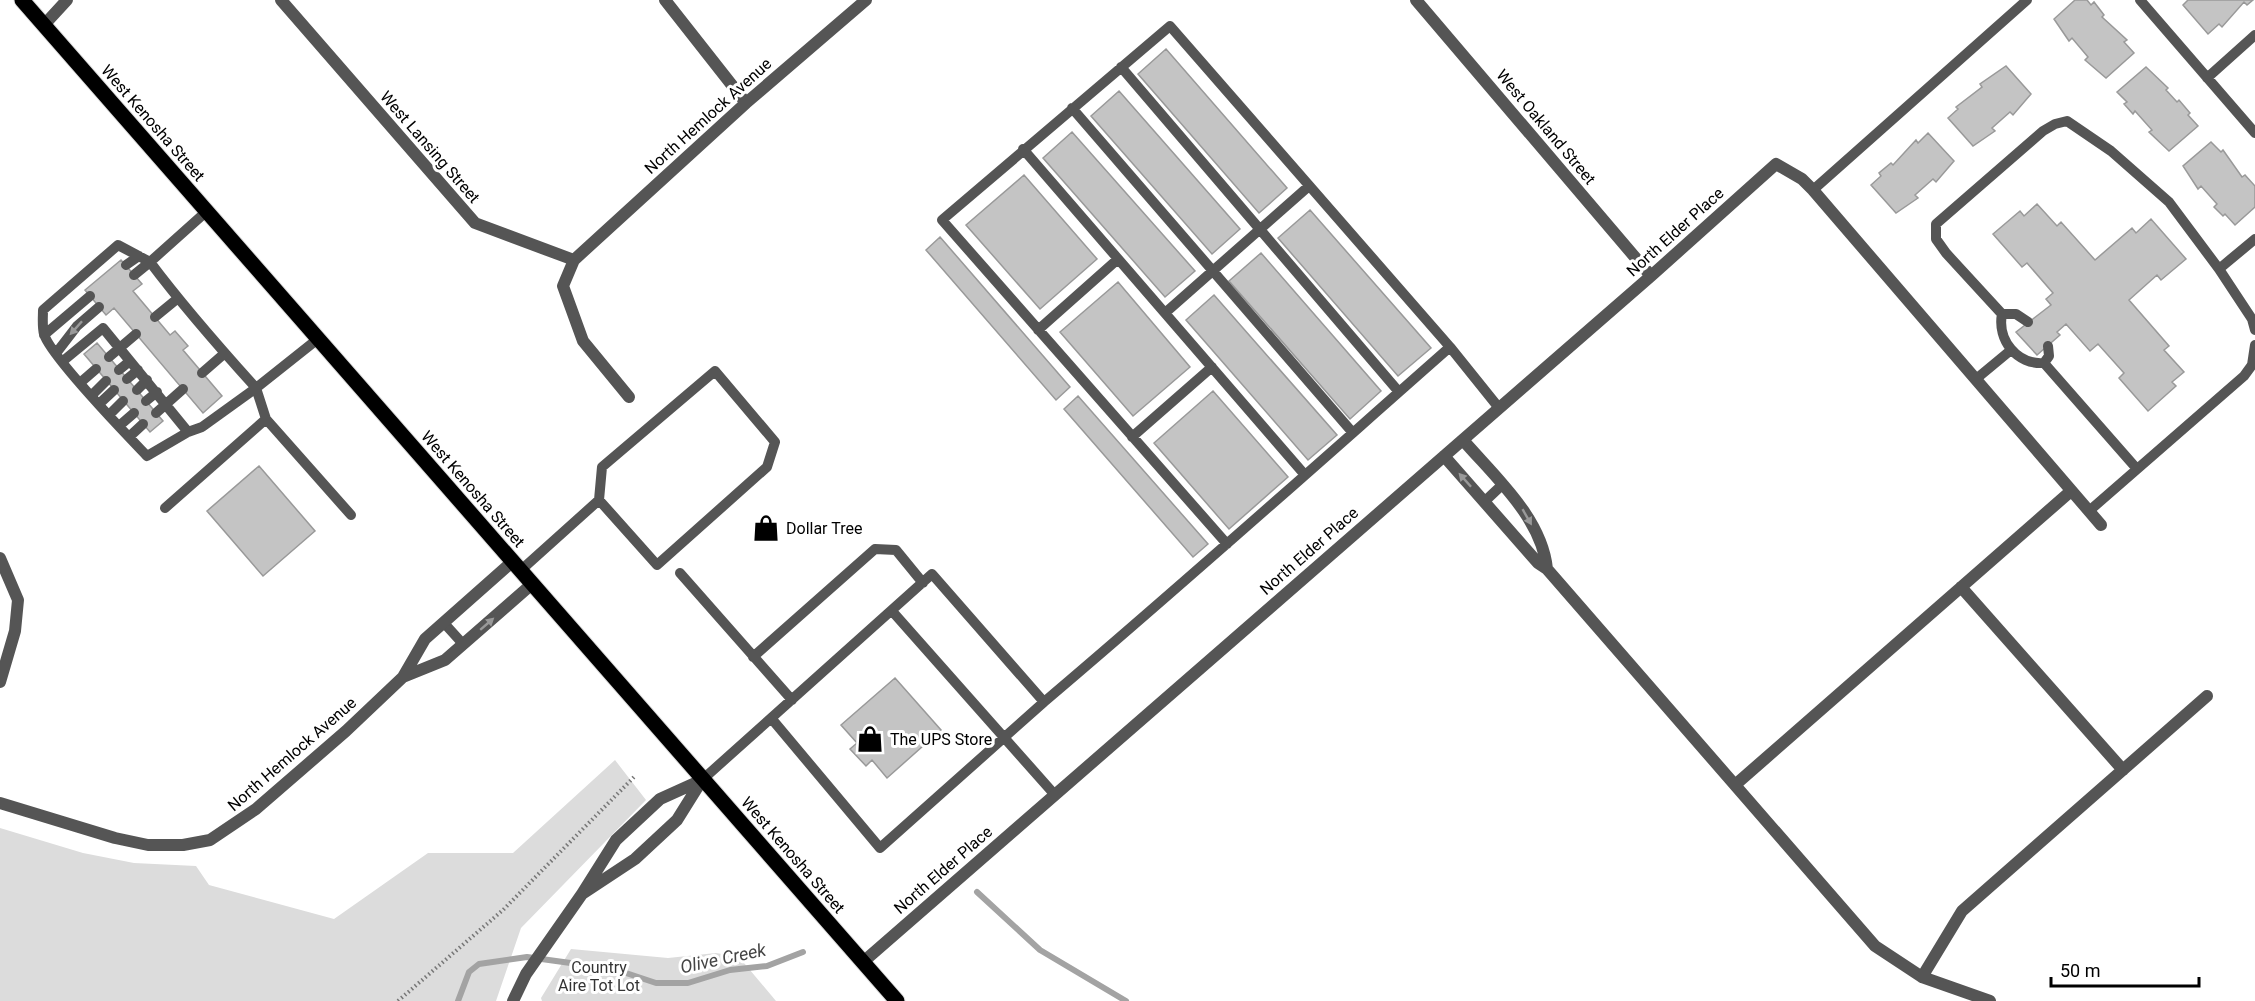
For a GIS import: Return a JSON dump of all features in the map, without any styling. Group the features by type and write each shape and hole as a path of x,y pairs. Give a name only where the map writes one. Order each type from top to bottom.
{"main road":[{"name":"West Kenosha Street","path":"22,0 897,1001"}],"street":[{"path":"44,25 67,0"},
{"name":"West Lansing Street","path":"281,0 475,223 574,260"},
{"path":"665,0 746,102"},
{"name":"North Hemlock Avenue","path":"574,260 746,102 866,0"},
{"name":"West Oakland Street","path":"1416,0 1651,276"},
{"name":"North Elder Place","path":"863,962 1651,276 1776,164 1802,178 1813,190"},
{"path":"1813,190 2101,525"},
{"path":"574,260 563,286 583,341 629,397"},
{"path":"1463,440 1525,512 1546,555 1547,570"},
{"path":"1444,456 1547,570 1875,946 1922,977 1990,1001"},
{"path":"1735,785 2071,491"},
{"path":"0,558 18,600 15,631 0,682"},
{"name":"North Hemlock Avenue","path":"0,803 115,838 148,845 196,844 224,832 256,809 403,677 425,639 516,566"},
{"name":"North Hemlock Avenue","path":"403,677 445,660 532,584"},
{"path":"1961,587 2123,770"},
{"path":"1922,977 1962,911 2208,696"},
{"path":"513,1001 526,974 582,894 616,840 660,799 702,780"},
{"path":"582,894 635,859 677,820 702,780"}],"lane":[{"path":"1813,190 2027,0"},
{"path":"2140,0 2255,132"},
{"path":"1227,544 942,220 1170,26 1450,347 1499,408"},
{"path":"2207,78 2255,35"},
{"path":"1121,67 1398,392"},
{"path":"1072,108 1353,433"},
{"path":"2028,322 2016,314 2002,314 1946,253 1936,238 1936,224 2043,131 2055,124 2067,121 2111,151 2169,202 2220,269 2252,319 2255,330"},
{"path":"1023,149 1305,475"},
{"path":"1165,313 1309,186"},
{"path":"135,275 207,212"},
{"path":"2220,269 2255,239"},
{"path":"319,338 256,388 202,427 188,432 147,456 99,404 44,335 43,310 117,245 150,262 177,299 256,388 266,420 351,515"},
{"path":"126,265 138,256"},
{"path":"1038,330 1118,259"},
{"path":"44,335 90,296"},
{"path":"155,318 177,299"},
{"path":"60,357 77,326 99,307"},
{"path":"2002,314 2000,323 2003,339 2011,350 2034,364 2044,363 2049,356 2048,346"},
{"path":"60,357 103,328 188,432"},
{"path":"109,357 136,334"},
{"path":"2089,511 2244,376 2252,365 2255,345"},
{"path":"771,718 880,848 1450,347"},
{"path":"1976,379 2011,350"},
{"path":"202,373 225,353"},
{"path":"2044,363 2137,469"},
{"path":"119,370 134,365"},
{"path":"127,379 134,365"},
{"path":"1132,436 1212,367"},
{"path":"81,382 96,369"},
{"path":"516,566 598,500 603,467 716,371 775,442 767,467 657,565 598,500"},
{"path":"136,390 147,380"},
{"path":"92,395 106,381"},
{"path":"156,413 183,389"},
{"path":"99,404 114,390"},
{"path":"146,401 157,392"},
{"path":"109,415 123,401"},
{"path":"119,426 134,412"},
{"path":"165,508 266,420"},
{"path":"129,437 143,424"},
{"path":"1484,502 1502,485"},
{"path":"753,657 875,549 896,550 923,583"},
{"path":"680,573 792,700"},
{"path":"702,780 932,574 1044,702"},
{"path":"892,610 1055,795"},
{"path":"444,622 463,644"}],"path":[{"path":"398,1001 503,910 636,775"}],"green space":[{"path":"615,760 646,800 521,928 496,1001 0,1001 0,828 83,853 134,863 196,866 209,885 334,919 428,853 513,853"},
{"name":"Country Aire Tot Lot","path":"571,949 668,958 716,953 739,957 776,1001 542,1001 541,998"}],"building":[{"path":"2075,0 2087,0 2091,5 2094,2 2104,15 2102,17 2127,40 2124,42 2134,53 2106,78 2085,60 2088,57 2072,38 2069,41 2054,19"},
{"path":"2188,0 2253,0 2247,5 2244,2 2222,27 2219,24 2208,34 2183,5"},
{"path":"1166,49 1287,188 1259,213 1138,74"},
{"path":"2006,66 2031,94 2013,115 2010,112 1992,128 1995,131 1973,146 1948,118 1958,109 1956,107 1982,87 1980,84"},
{"path":"2146,67 2168,88 2166,90 2177,102 2179,100 2198,126 2169,151 2149,132 2152,130 2135,111 2133,114 2124,104 2127,102 2117,92"},
{"path":"1119,91 1240,229 1212,254 1091,116"},
{"path":"1072,132 1195,271 1165,297 1043,158"},
{"path":"1928,133 1954,161 1936,182 1933,179 1915,195 1918,198 1896,213 1871,185 1881,176 1879,173 1891,163 1893,165 1916,140 1918,143"},
{"path":"2211,142 2221,152 2223,150 2242,177 2245,175 2255,186 2255,207 2235,225 2225,214 2223,216 2214,207 2217,204 2201,186 2198,189 2183,166"},
{"path":"1024,175 1097,259 1040,309 966,225"},
{"path":"2037,204 2057,226 2061,222 2095,260 2132,228 2136,233 2151,219 2186,259 2161,280 2157,275 2129,300 2169,346 2164,350 2184,372 2172,382 2176,386 2148,411 2119,378 2124,373 2098,344 2090,351 2066,324 2057,332 2060,335 2037,355 2016,332 2051,305 2046,299 2053,293 2027,263 2022,267 1993,234 2020,211 2024,216"},
{"path":"1310,210 1431,348 1398,376 1278,238"},
{"path":"940,237 1070,387 1056,400 926,250"},
{"path":"1261,253 1381,391 1350,419 1229,281"},
{"path":"121,260 142,284 133,291 170,335 175,331 188,346 183,350 222,396 203,413 114,308 106,315 85,290"},
{"path":"1118,282 1190,367 1133,416 1060,332"},
{"path":"1214,295 1337,435 1308,460 1186,320"},
{"path":"97,343 163,421 150,432 84,354"},
{"path":"1213,391 1288,477 1229,529 1154,443"},
{"path":"1078,396 1208,544 1193,557 1064,409"},
{"path":"259,466 315,531 263,576 207,511"},
{"path":"895,678 941,730 887,778 872,760 866,766 850,749 857,743 841,725"}],"waterway":[{"name":"Olive Creek","path":"977,892 1040,950 1126,1001"},
{"name":"Olive Creek","path":"458,1001 469,972 479,964 527,957 614,969 656,983 688,983 730,970 767,966 803,952"}],"place":[{"name":"Dollar Tree","path":"766,528"},
{"name":"The UPS Store","path":"870,739"}]}
